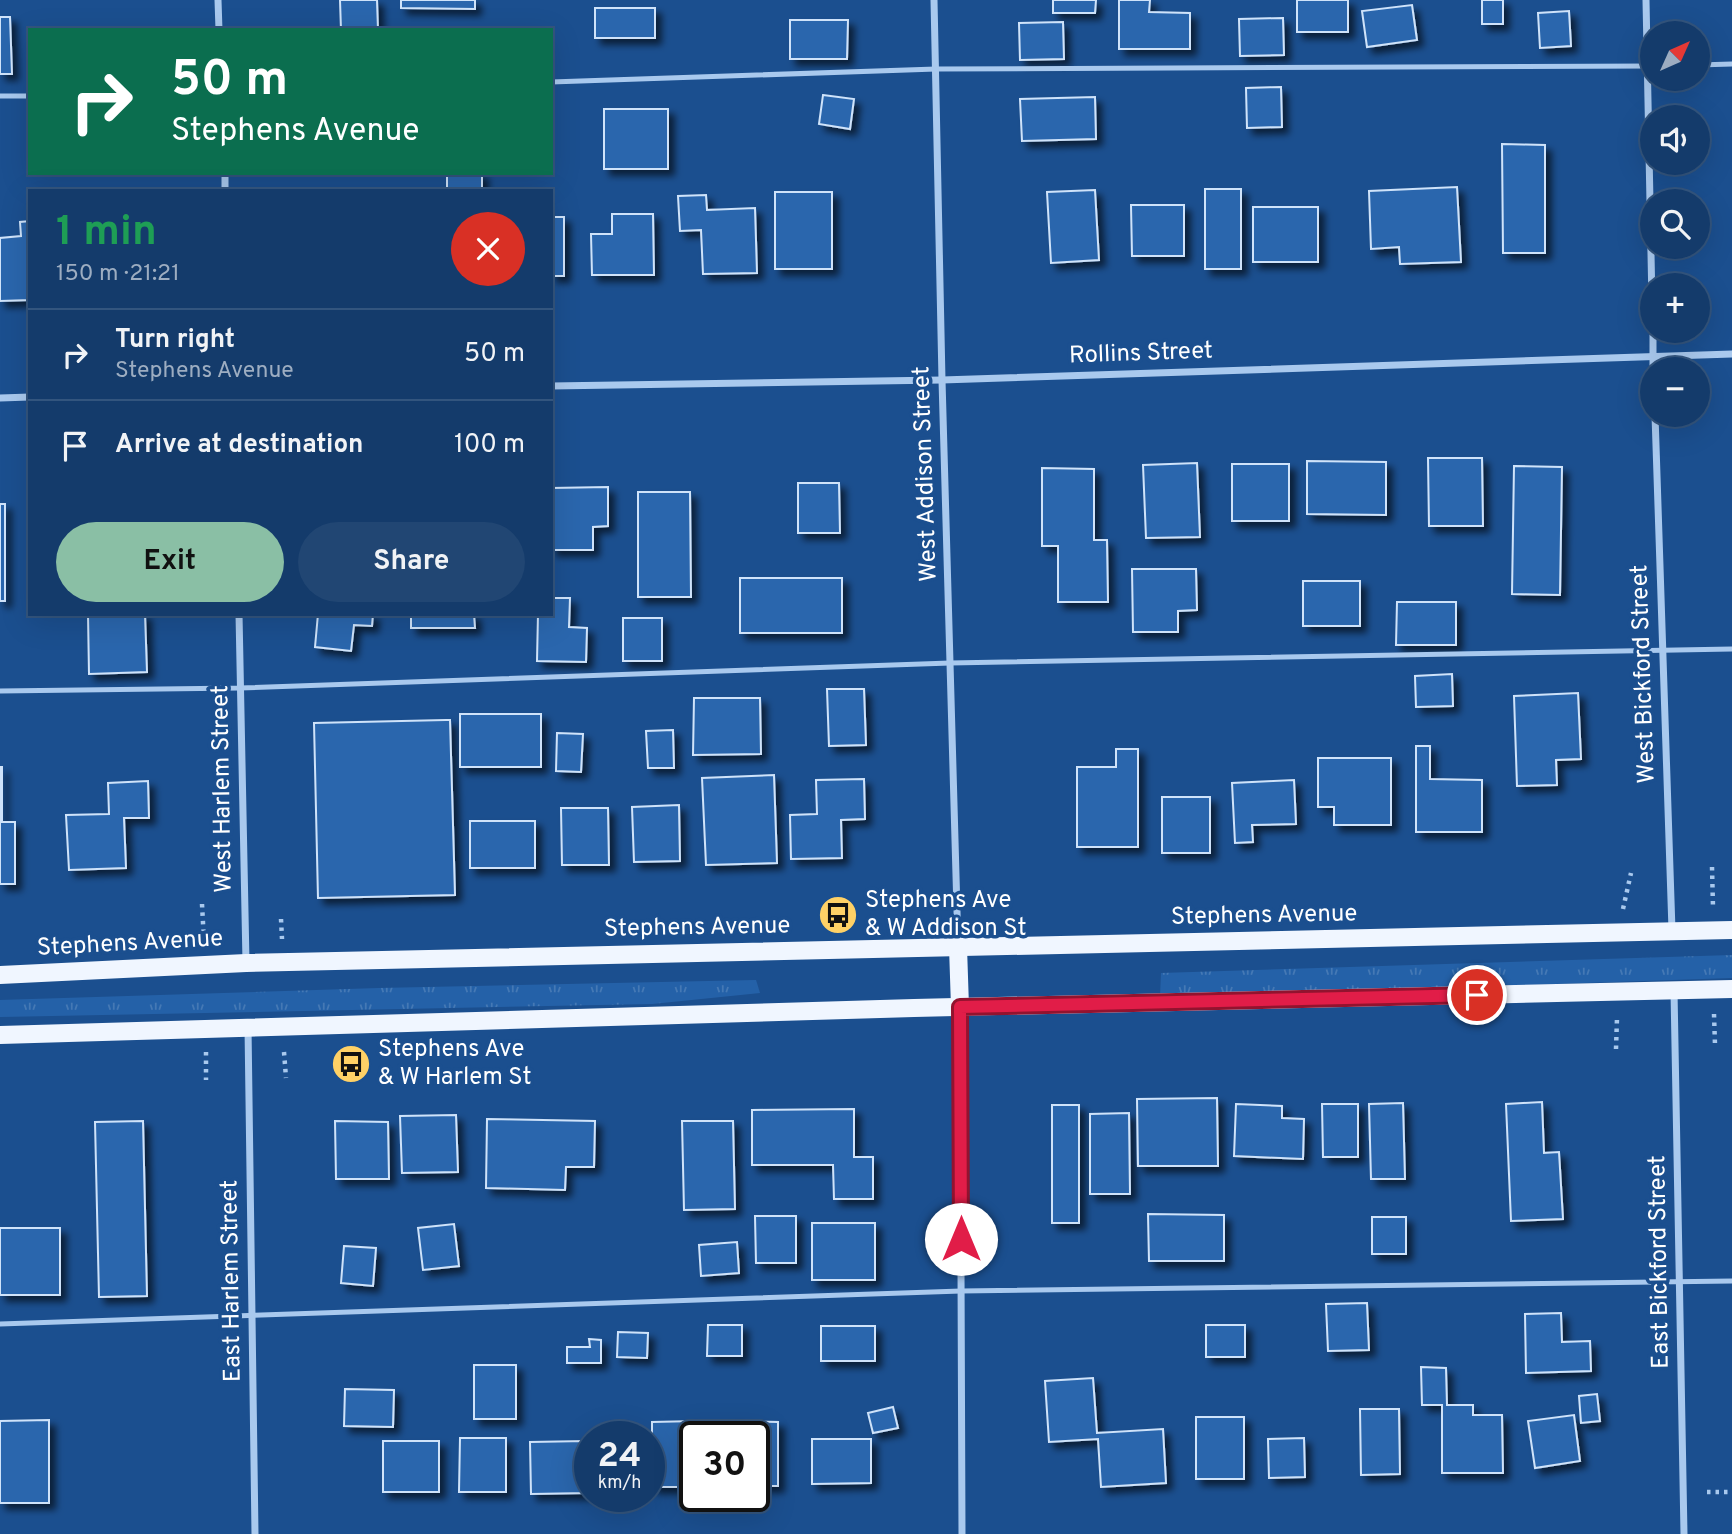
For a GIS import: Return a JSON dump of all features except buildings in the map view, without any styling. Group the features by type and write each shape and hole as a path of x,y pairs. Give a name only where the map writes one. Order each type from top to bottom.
{"main road":[{"name":"Stephens Avenue","path":"0,975 246,963 1732,930"},
{"path":"958,947 960,1007"},
{"path":"0,1035 960,1007 1732,989"}],"street":[{"path":"218,0 219,28"},
{"name":"West Addison Street","path":"934,0 958,947"},
{"path":"1646,0 1647,21"},
{"path":"1650,91 1652,273"},
{"path":"1653,343 1653,356"},
{"name":"Rollins Street","path":"553,386 942,380 1732,354"},
{"path":"0,398 28,397"},
{"name":"West Bickford Street","path":"1655,427 1672,931"},
{"name":"West Harlem Street","path":"239,616 246,963"},
{"name":"East Bickford Street","path":"1674,990 1684,1534"},
{"path":"960,1007 962,1534"},
{"name":"East Harlem Street","path":"248,1026 255,1534"}],"lane":[{"path":"1710,65 1732,64"},
{"path":"553,82 936,69 1640,67"},
{"path":"0,96 28,96"},
{"path":"0,691 240,688 950,663 1732,649"},
{"path":"0,1324 961,1291 1732,1281"}],"path":[{"path":"1707,1492 1732,1492"}],"green space":[{"path":"1732,955 1732,978 1160,997 1161,973"},
{"path":"756,980 760,993 652,1004 0,1017 0,1000"}],"place":[{"name":"Stephens Ave & W Addison St","path":"838,915"},
{"name":"Stephens Ave & W Harlem St","path":"351,1064"}],"route":[{"path":"961,1239 960,1007 1477,995"}]}
